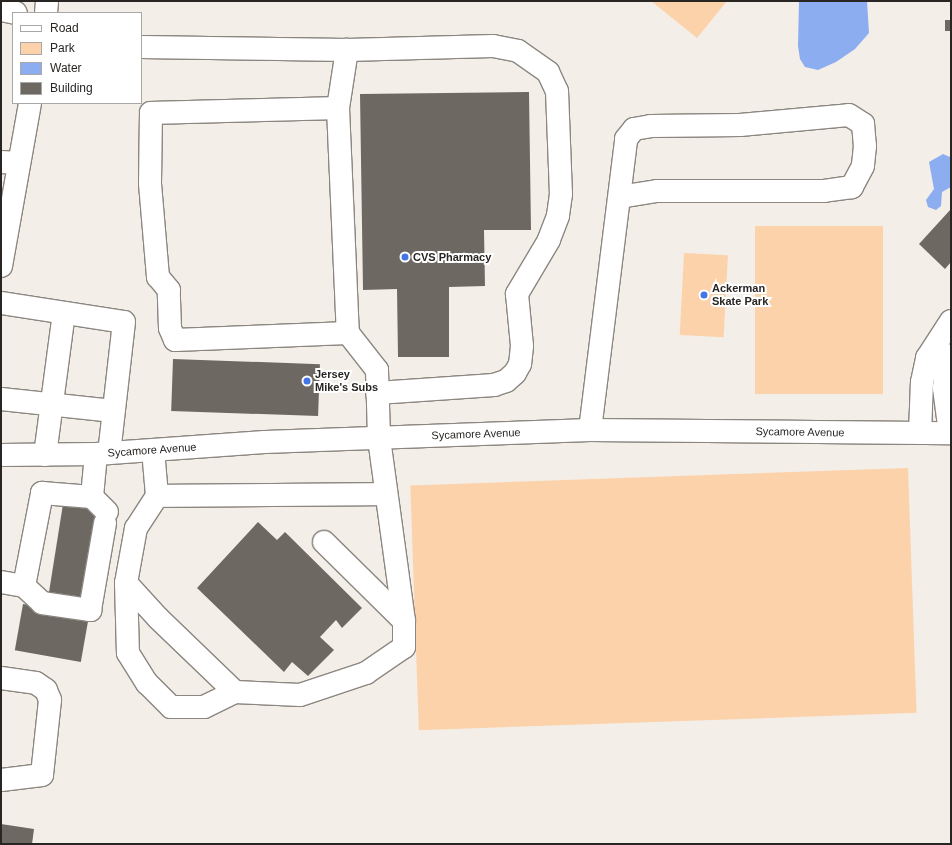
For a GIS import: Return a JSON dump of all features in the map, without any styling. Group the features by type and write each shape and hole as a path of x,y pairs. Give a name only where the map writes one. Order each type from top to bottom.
{"street":[{"path":"46,12 47,1"},
{"path":"1,10 12,12"},
{"path":"142,47 347,50 500,47 518,51 548,72 557,91 561,194 558,216 549,240 518,294 522,346 520,364 515,373 506,381 494,385 378,393"},
{"path":"153,450 157,496 136,528 126,583 128,653 147,683 171,707 204,707 235,692 300,695 366,673 404,647 404,621 379,438 377,370 348,332 338,108 347,50"},
{"path":"1,266 10,163 30,104"},
{"path":"338,108 151,113 150,183 158,277 169,290 170,328 175,340 348,332"},
{"path":"590,430 615,221 621,197 626,139 634,130 651,126 740,125 849,115 863,124 865,146 863,166 852,187 824,191 657,191 621,197"},
{"path":"1,303 124,322 113,411 102,453 101,511 90,610 42,604 24,586 1,582"},
{"path":"45,454 64,313"},
{"path":"920,433 922,382 927,358 951,321"},
{"path":"951,355 946,365 944,388 951,432"},
{"path":"1,399 113,411"},
{"name":"Sycamore Avenue","path":"1,455 102,453 379,438 590,430 951,432"},
{"path":"24,586 42,493 101,511"},
{"path":"157,496 386,494"},
{"path":"324,542 404,621"},
{"path":"126,583 158,618 235,692"},
{"path":"1,678 36,683 46,690 50,700 50,717 42,775 1,780"}],"green space":[{"path":"651,1 727,1 697,38"},
{"path":"755,226 883,226 883,394 755,394"},
{"name":"Ackerman Skate Park","path":"684,253 728,255 724,337 680,335"},
{"path":"908,468 917,713 419,730 410,485"}],"water":[{"path":"799,1 867,1 869,33 855,49 836,62 818,70 805,67 800,59 798,46"},
{"path":"943,154 950,157 951,187 942,192 941,206 936,210 928,207 926,200 934,189 929,162"}],"building":[{"path":"945,20 951,20 951,31 945,31"},
{"path":"529,92 531,230 484,230 485,286 449,287 449,357 398,357 397,289 363,290 360,94"},
{"path":"951,209 951,262 945,269 919,244"},
{"path":"173,359 320,364 318,416 171,411"},
{"path":"63,504 100,510 85,601 49,595"},
{"path":"258,522 277,540 285,532 362,608 342,628 336,620 320,637 334,650 308,676 292,662 284,672 197,588"},
{"path":"23,604 89,616 81,662 15,650"},
{"path":"1,824 34,829 32,844 1,844"}],"place":[{"name":"CVS Pharmacy","path":"405,257"},
{"name":"Ackerman Skate Park","path":"704,295"},
{"name":"Jersey Mike's Subs","path":"307,381"}]}
